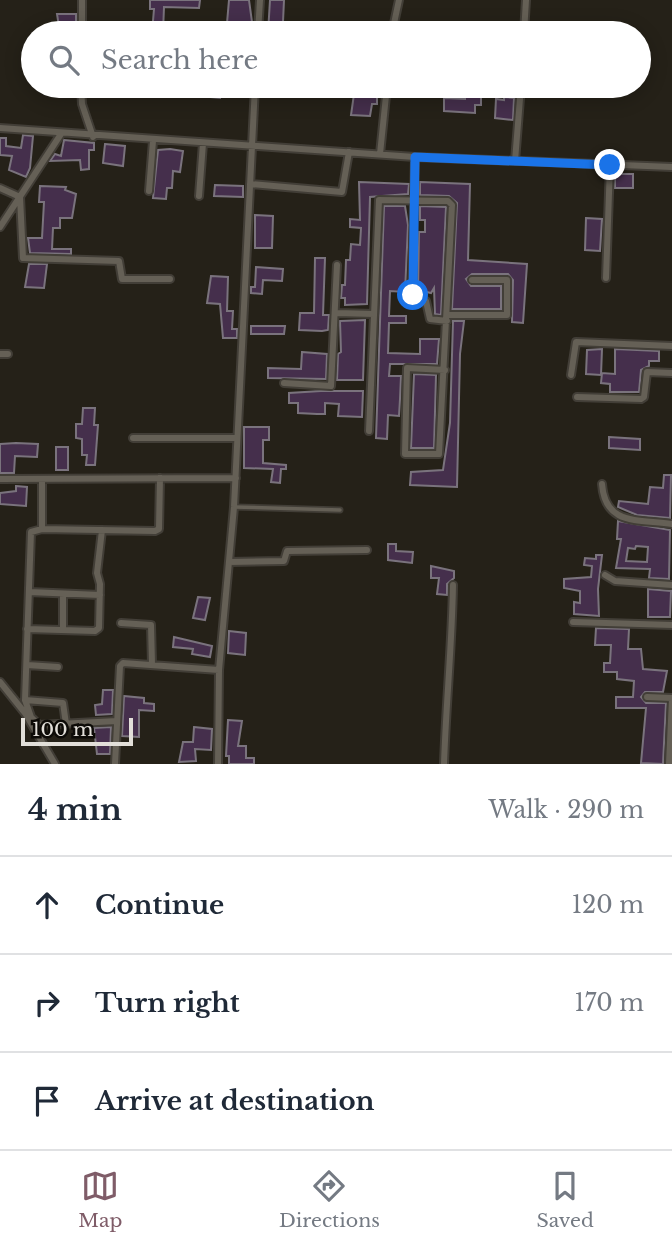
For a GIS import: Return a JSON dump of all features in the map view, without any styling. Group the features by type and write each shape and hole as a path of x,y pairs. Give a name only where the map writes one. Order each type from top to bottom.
{"street":[{"path":"82,0 82,21"},
{"path":"259,21 260,0"},
{"path":"395,21 399,0"},
{"path":"525,21 526,0"},
{"path":"82,98 93,137"},
{"path":"218,764 219,670 236,478 254,98"},
{"path":"380,154 386,98"},
{"path":"514,161 520,98"},
{"path":"0,128 93,137 415,157 672,167"},
{"path":"0,227 61,134"},
{"path":"149,191 153,141"},
{"path":"199,196 203,143"},
{"path":"250,184 342,192 349,152"},
{"path":"415,157 412,293 426,301 430,319 507,314 507,280 472,280"},
{"path":"606,278 610,165"},
{"path":"0,188 20,197"},
{"path":"20,197 23,258 119,261 121,279 170,279"},
{"path":"369,431 377,201 448,201 452,205 445,370 439,454 404,454 407,368 445,370"},
{"path":"284,383 331,386 337,313 337,265"},
{"path":"337,313 374,314"},
{"path":"571,375 576,342 672,346"},
{"path":"577,397 640,399 644,397 647,372 672,373"},
{"path":"133,438 237,438"},
{"path":"117,721 66,724 35,722 25,700 31,532 42,529 159,529 160,478"},
{"path":"0,479 236,478"},
{"path":"42,479 42,529"},
{"path":"602,484 604,502 616,516 672,524"},
{"path":"27,629 97,630 100,595 97,572 102,530"},
{"path":"229,562 284,561 288,551 367,550"},
{"path":"605,575 614,581 672,585"},
{"path":"444,764 453,585"},
{"path":"29,592 100,595"},
{"path":"62,630 63,593"},
{"path":"573,622 672,625"},
{"path":"121,623 151,625 152,664"},
{"path":"115,764 120,666 124,663 152,664 219,670"},
{"path":"27,665 58,667"},
{"path":"0,682 25,713 55,764"},
{"path":"647,697 672,699 669,764"},
{"path":"25,700 63,703 66,724"}],"lane":[{"path":"234,507 340,510"}],"building":[{"path":"150,0 200,0 199,8 164,7 163,21 153,21 154,9 150,9"},
{"path":"229,0 249,0 252,21 227,21"},
{"path":"270,0 284,0 283,21 269,21"},
{"path":"57,14 76,14 76,21 58,21"},
{"path":"353,98 377,98 377,104 372,104 370,116 351,115"},
{"path":"444,98 481,98 481,105 475,105 475,113 444,111"},
{"path":"514,98 513,120 495,118 496,99"},
{"path":"23,135 33,136 30,168 26,177 9,170 12,156 0,155 0,138 6,138 6,146 21,148"},
{"path":"64,140 94,143 94,150 89,150 89,169 81,170 80,160 50,161 55,154 61,156"},
{"path":"105,144 125,146 123,166 103,163"},
{"path":"158,150 183,151 180,172 173,171 172,188 167,188 166,199 153,198"},
{"path":"615,174 633,174 633,188 615,188"},
{"path":"359,182 409,184 408,194 370,197 367,304 345,305 345,298 341,298 342,285 345,285 346,260 350,260 351,244 360,245 361,228 350,227 350,219 360,220"},
{"path":"420,182 470,184 468,260 527,264 523,323 512,322 513,280 508,274 472,274 466,279 471,286 501,286 501,309 452,309 457,203 449,196 420,195"},
{"path":"215,185 243,186 243,197 214,196"},
{"path":"40,186 66,187 65,190 76,194 72,218 60,218 60,228 53,228 52,249 71,249 71,254 30,253 28,238 42,238 44,202 39,202"},
{"path":"384,206 405,206 408,225 405,292 390,291 389,316 406,316 406,323 389,323 388,353 420,354 420,339 439,339 437,364 390,364 389,376 401,376 399,416 388,415 387,439 376,438"},
{"path":"420,206 446,207 441,315 435,314 434,288 431,293 418,290 419,232 425,232 425,220 420,220"},
{"path":"255,215 273,216 272,248 255,248"},
{"path":"586,218 602,219 600,251 585,250"},
{"path":"315,258 325,258 323,315 329,315 328,330 299,330 300,313 314,313"},
{"path":"29,264 47,264 44,288 25,287"},
{"path":"256,267 283,269 282,281 263,280 262,294 251,293 251,287 255,287"},
{"path":"211,276 228,277 227,311 233,311 232,329 237,329 237,338 223,338 220,304 207,303"},
{"path":"365,320 363,380 337,380 338,354 341,352 340,321"},
{"path":"453,321 464,321 460,354 457,487 410,485 411,472 443,470 450,423"},
{"path":"251,326 285,326 284,334 251,334"},
{"path":"602,349 601,375 586,374 587,350"},
{"path":"615,349 659,351 659,361 649,361 649,366 641,370 639,392 610,392 610,384 601,383 602,373 615,374"},
{"path":"302,352 327,354 326,379 268,378 268,368 301,369"},
{"path":"414,374 436,375 434,448 411,448"},
{"path":"363,391 362,417 338,416 339,404 325,403 325,414 317,414 298,413 298,403 289,403 289,393"},
{"path":"83,408 95,408 94,425 98,425 95,465 86,465 87,455 82,455 82,439 76,438 76,424 82,424"},
{"path":"244,427 269,427 269,440 263,440 263,463 286,465 286,469 281,469 280,483 271,482 273,469 244,468"},
{"path":"609,437 640,439 640,450 609,448"},
{"path":"0,444 38,444 37,457 15,456 14,473 0,473"},
{"path":"56,447 68,447 68,470 56,470"},
{"path":"664,475 671,475 670,518 637,515 618,507 619,501 648,504 650,487 663,488"},
{"path":"16,486 27,487 26,506 0,504 0,493 16,491"},
{"path":"618,521 670,530 669,579 649,578 650,569 616,568 621,539 617,539","holes":["648,547 647,562 626,561 628,548"]},
{"path":"388,544 396,544 396,551 413,552 412,563 388,560"},
{"path":"596,555 602,555 598,589 599,616 574,614 574,602 580,603 580,591 564,588 564,579 591,577 592,566 584,565 585,558 596,559"},
{"path":"431,566 454,571 454,578 447,584 447,595 437,594 439,578 431,578"},
{"path":"648,589 671,591 670,617 648,617"},
{"path":"198,597 210,598 205,620 193,618"},
{"path":"596,628 629,629 628,649 641,649 643,669 667,671 663,692 645,692 641,697 646,703 666,703 663,764 641,763 646,708 616,708 616,697 633,697 634,681 617,679 617,672 604,672 604,663 610,663 611,645 595,645"},
{"path":"229,631 246,633 245,655 228,653"},
{"path":"174,637 212,646 210,657 192,654 193,649 173,647"},
{"path":"103,690 113,690 112,714 96,715 95,705 102,704"},
{"path":"124,696 144,698 144,703 154,704 154,711 139,710 139,737 122,736"},
{"path":"228,720 242,721 238,746 246,746 246,758 254,758 254,764 229,764 229,756 226,756"},
{"path":"111,727 110,754 97,754 94,728"},
{"path":"194,727 212,729 211,750 195,749 196,761 179,762 183,742 193,742"}],"route":[{"path":"413,295 415,157 610,165"}]}
